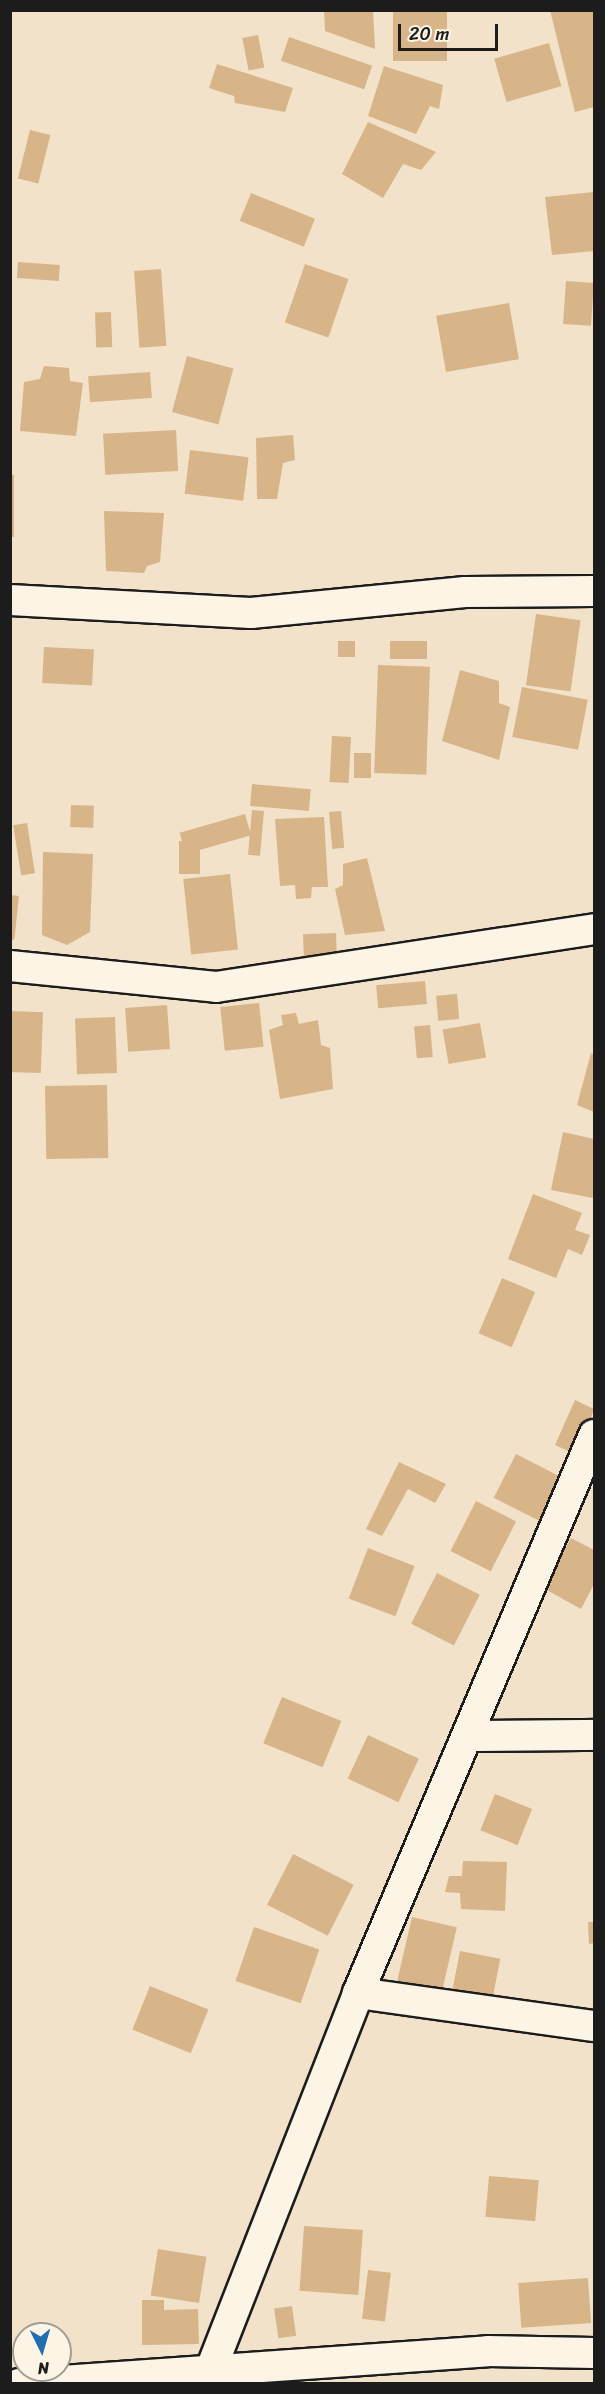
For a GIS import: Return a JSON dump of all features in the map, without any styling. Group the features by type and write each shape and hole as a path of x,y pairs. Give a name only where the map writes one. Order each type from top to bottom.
{"street":[{"path":"10,600 251,614 465,592 594,591"},
{"path":"10,966 216,987 594,929"},
{"path":"204,2376 358,1993 594,1435"},
{"path":"468,1737 594,1736"},
{"path":"358,1993 594,2026"},
{"path":"19,2384 204,2376 488,2351 594,2353"}],"building":[{"path":"324,10 373,10 375,49 325,31"},
{"path":"393,10 447,10 447,61 393,61"},
{"path":"550,10 594,10 594,107 575,112"},
{"path":"258,35 264,67 249,70 242,38"},
{"path":"289,37 372,66 364,89 281,61"},
{"path":"549,43 561,86 507,102 494,59"},
{"path":"217,64 293,88 285,112 235,103 234,96 209,88"},
{"path":"384,66 443,85 439,109 430,106 416,134 368,116"},
{"path":"368,122 436,152 421,170 403,164 383,198 342,174"},
{"path":"30,130 50,135 38,184 18,179"},
{"path":"594,192 594,251 552,255 545,197"},
{"path":"251,193 315,219 304,247 240,221"},
{"path":"18,262 60,265 59,281 17,278"},
{"path":"305,264 348,279 328,338 285,323"},
{"path":"161,269 166,346 139,348 134,271"},
{"path":"566,281 594,283 591,326 563,324"},
{"path":"509,303 519,359 446,372 436,316"},
{"path":"111,312 112,347 96,348 95,313"},
{"path":"187,356 233,368 218,424 172,412"},
{"path":"44,366 69,368 70,381 83,383 76,436 20,431 24,382 40,379"},
{"path":"150,372 152,398 90,402 88,376"},
{"path":"176,430 178,471 105,475 103,434"},
{"path":"293,435 295,460 283,463 277,499 257,499 256,438"},
{"path":"190,450 249,457 243,501 185,494"},
{"path":"10,475 14,475 14,537 10,537"},
{"path":"104,511 164,513 160,562 147,566 144,573 106,571"},
{"path":"536,614 581,620 571,692 526,685"},
{"path":"338,641 355,641 355,657 338,657"},
{"path":"390,641 427,641 427,659 390,659"},
{"path":"44,647 94,650 92,686 42,683"},
{"path":"378,665 430,667 426,775 374,773"},
{"path":"460,670 499,681 499,703 510,707 499,760 442,741"},
{"path":"522,687 588,700 578,750 512,737"},
{"path":"332,736 351,737 349,783 330,782"},
{"path":"354,753 371,753 371,778 354,778"},
{"path":"252,784 311,789 309,811 250,806"},
{"path":"71,805 94,806 93,828 70,827"},
{"path":"252,810 264,811 260,856 248,855"},
{"path":"341,811 344,848 332,849 329,812"},
{"path":"245,814 251,835 186,854 180,833"},
{"path":"324,817 328,887 312,887 311,898 296,899 295,885 280,886 275,819"},
{"path":"27,823 35,873 21,876 13,825"},
{"path":"179,841 200,841 200,874 179,874"},
{"path":"43,852 93,854 90,932 67,945 42,935"},
{"path":"367,858 385,931 345,935 335,889 343,885 343,864"},
{"path":"230,874 238,950 191,954 183,879"},
{"path":"10,895 19,896 14,940 10,939"},
{"path":"336,933 337,960 304,961 303,934"},
{"path":"425,981 427,1004 378,1008 376,985"},
{"path":"457,994 459,1019 438,1021 436,996"},
{"path":"259,1003 264,1047 225,1051 220,1007"},
{"path":"167,1005 170,1049 128,1052 125,1008"},
{"path":"10,1011 43,1012 41,1073 10,1072"},
{"path":"296,1013 299,1024 318,1020 321,1045 330,1048 333,1089 280,1099 269,1030 283,1025 281,1015"},
{"path":"115,1017 117,1073 77,1074 75,1018"},
{"path":"480,1023 486,1057 449,1064 443,1030"},
{"path":"430,1025 433,1057 417,1058 414,1026"},
{"path":"591,1053 594,1055 594,1112 577,1105"},
{"path":"107,1085 108,1158 46,1159 45,1086"},
{"path":"563,1132 594,1139 593,1198 551,1190"},
{"path":"533,1194 582,1213 575,1230 590,1235 582,1255 568,1249 556,1278 508,1259"},
{"path":"502,1278 535,1292 512,1347 479,1333"},
{"path":"575,1400 594,1409 577,1455 555,1445"},
{"path":"516,1454 561,1477 539,1521 494,1498"},
{"path":"399,1462 446,1484 435,1503 408,1489 382,1536 366,1529"},
{"path":"476,1501 516,1521 491,1571 451,1551"},
{"path":"571,1538 594,1550 594,1584 581,1609 543,1588"},
{"path":"368,1548 415,1566 395,1616 349,1598"},
{"path":"437,1573 480,1595 454,1646 411,1624"},
{"path":"282,1697 341,1721 323,1767 263,1743"},
{"path":"368,1735 419,1759 398,1802 348,1779"},
{"path":"495,1794 532,1809 517,1845 480,1830"},
{"path":"293,1854 354,1885 328,1936 267,1905"},
{"path":"463,1861 507,1862 505,1911 461,1909 460,1893 445,1892 449,1876 462,1876"},
{"path":"412,1917 457,1927 441,1995 396,1984"},
{"path":"588,1922 594,1922 594,1943 589,1944"},
{"path":"254,1927 319,1949 301,2003 235,1981"},
{"path":"460,1951 500,1959 492,1999 452,1991"},
{"path":"150,1986 208,2010 191,2053 132,2030"},
{"path":"489,2176 539,2180 535,2221 485,2217"},
{"path":"304,2226 363,2230 358,2295 299,2291"},
{"path":"158,2249 206,2257 199,2303 151,2295"},
{"path":"368,2270 391,2273 385,2321 362,2319"},
{"path":"588,2278 591,2323 521,2328 518,2283"},
{"path":"142,2300 164,2300 164,2310 198,2309 199,2344 142,2345"},
{"path":"292,2306 296,2336 278,2338 274,2309"}]}
